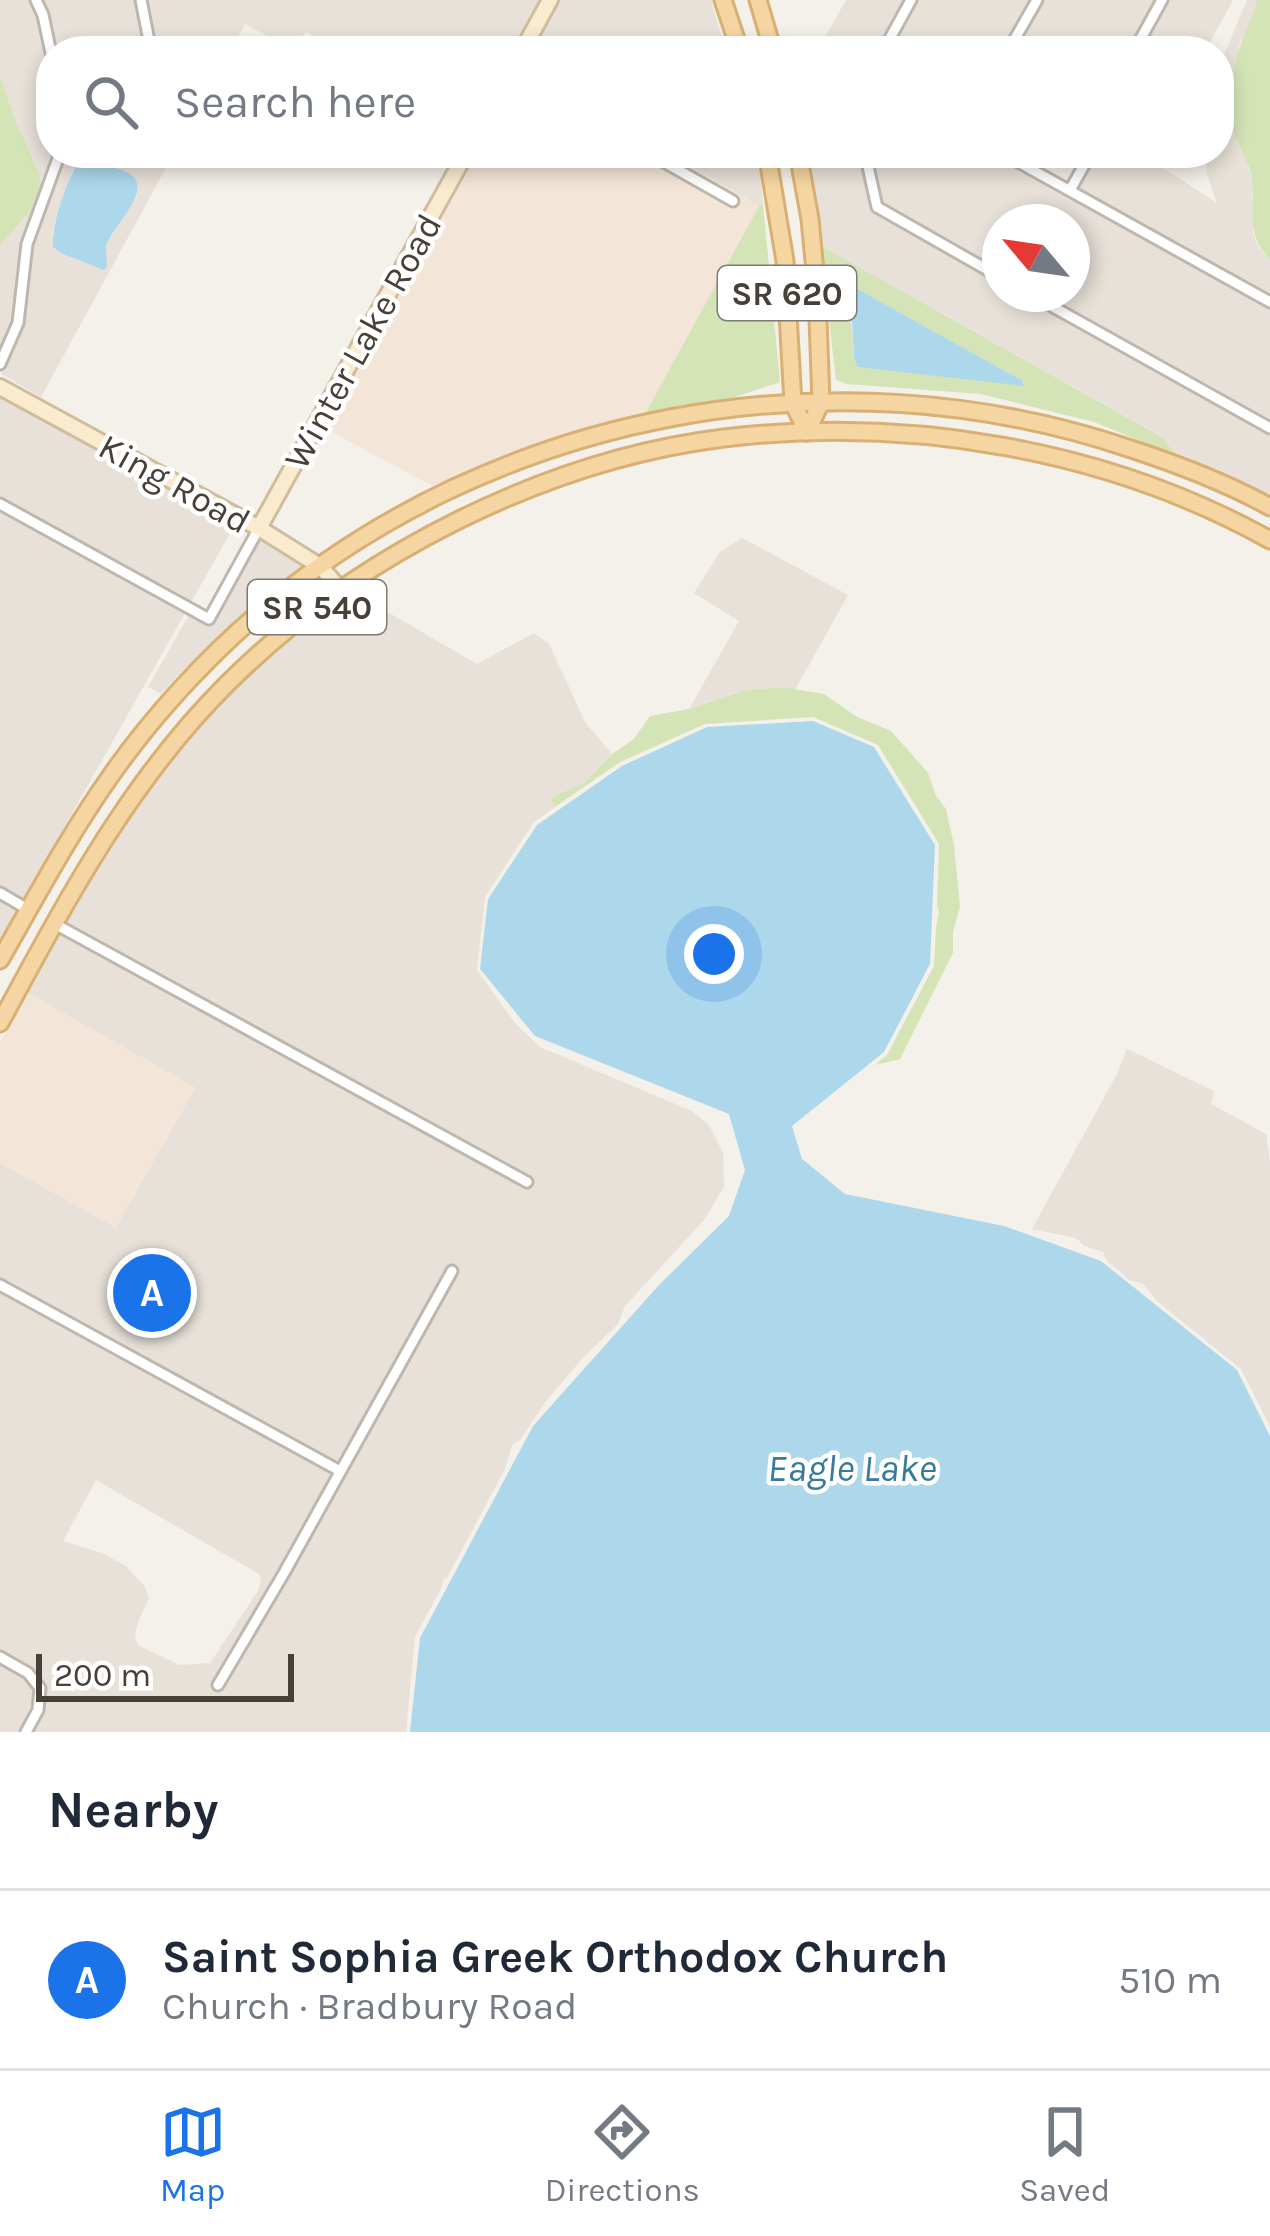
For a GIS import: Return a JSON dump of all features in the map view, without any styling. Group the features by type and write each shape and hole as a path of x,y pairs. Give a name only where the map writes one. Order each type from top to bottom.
{"main road":[{"path":"723,0 735,36"},
{"path":"758,0 769,36"},
{"name":"SR 620","path":"770,168 785,261 793,403 807,432"},
{"name":"SR 620","path":"801,168 817,292 821,402 807,432"},
{"name":"SR 540","path":"0,962 113,772 207,662 256,615 321,567 419,506 558,447 630,425 704,410 876,401 974,410 1082,432 1190,468 1270,507"},
{"name":"SR 540","path":"0,1023 116,818 184,731 242,668 341,590 424,539 568,476 693,443 807,432 938,437 1036,453 1150,486 1270,540"}],"street":[{"path":"36,0 48,36"},
{"path":"141,0 148,36"},
{"path":"530,36 550,0"},
{"path":"891,36 911,0"},
{"path":"1017,36 1037,0"},
{"path":"1142,36 1162,0"},
{"path":"0,364 18,323 29,238 55,168"},
{"name":"Winter Lake Road","path":"259,528 458,168"},
{"path":"675,168 733,201"},
{"path":"869,168 878,207 982,268"},
{"path":"1030,168 1270,302"},
{"path":"1070,190 1082,168"},
{"path":"1062,312 1270,428"},
{"name":"King Road","path":"0,386 259,528 321,567 341,590"},
{"path":"0,504 209,619 259,528"},
{"path":"0,893 28,910"},
{"path":"55,924 527,1182"},
{"path":"218,1685 452,1271"},
{"path":"0,1286 340,1471"},
{"path":"0,1657 28,1672 40,1688 38,1710 26,1732"}],"shaded area":[{"path":"0,0 31,0 42,36 36,36 36,166 15,119 0,75"},
{"path":"41,0 136,0 143,36 52,36"},
{"path":"146,0 545,0 525,36 313,36 306,32 268,36 245,24 238,36 152,36"},
{"path":"556,0 711,0 722,36 536,36"},
{"path":"846,0 905,0 885,36 826,36"},
{"path":"917,0 1031,0 1011,36 897,36"},
{"path":"1043,0 1157,0 1137,36 1023,36"},
{"path":"1168,0 1233,0 1213,36 1148,36"},
{"path":"1247,0 1257,0 1239,46 1234,100 1234,36"},
{"path":"1234,130 1252,181 1253,233 1270,260 1270,297 1077,189 1089,168 1163,168 1217,203 1206,168 1234,168"},
{"path":"37,168 49,168 24,236 13,322 0,352 0,245 30,211"},
{"path":"60,168 75,168 52,234 61,253 107,262 109,240 137,196 112,168 166,168 41,397 1,374 23,325 32,246"},
{"path":"464,168 665,168 735,207 739,199 684,168 694,168 759,206 645,414 549,440 471,469 436,488 321,426"},
{"path":"694,168 758,168 763,204 759,206"},
{"path":"806,168 863,168 869,200 880,215 982,272 982,312 1053,312 1270,433 1270,500 1177,456 1161,436 820,245"},
{"path":"873,168 1020,168 1085,204 982,204 982,262 881,205"},
{"path":"1090,207 1270,307 1270,423 1071,312 1090,312"},
{"path":"0,378 242,512 0,941"},
{"path":"261,535 306,564 161,694 148,687 190,613 212,624"},
{"path":"742,538 848,595 795,690 746,690 689,709 739,621 694,593 720,552"},
{"path":"353,592 477,664 534,633 549,644 585,722 612,754 585,782 550,798 555,807 534,822 485,897 477,970 515,1023 540,1047 692,1111 709,1125 723,1153 724,1187 704,1220 625,1306 618,1324 582,1359 512,1445 505,1469 415,1637 406,1732 32,1732 42,1712 45,1687 30,1669 0,1652 0,1290 333,1472 212,1686 220,1691 459,1270 450,1265 337,1464 0,1280 0,1163 116,1227 195,1088 28,993 61,932 530,1187 533,1181 66,924 121,825 229,689","holes":["96,1480 259,1574 258,1591 210,1663 179,1665 138,1645 138,1622 149,1598 126,1566 63,1541"]},
{"path":"28,993 195,1087 116,1228 0,1163 0,1043"},
{"path":"1127,1049 1214,1091 1211,1104 1266,1134 1270,1163 1270,1427 1241,1369 1158,1302 1143,1284 1130,1280 1103,1252 1076,1238 1032,1229"},
{"path":"0,1662 25,1676 36,1689 33,1708 20,1732 0,1732"}],"green space":[{"path":"1257,0 1270,0 1270,260 1254,232 1251,174 1234,130 1234,78"},
{"path":"0,75 41,185 30,211 0,245"},
{"path":"763,204 780,382 726,400 645,414 759,206"},
{"path":"820,245 1162,437 1177,456 1094,422 981,394 836,380","holes":["854,287 1025,384 859,367 854,359 849,297"]},
{"path":"781,687 824,694 857,717 891,731 928,773 946,809 960,907 953,953 900,1059 875,1065 887,1055 934,966 939,844 878,745 813,717 705,724 620,762 555,807 550,798 585,782 634,739 650,716 746,690"}],"water":[{"path":"76,168 115,168 135,179 138,187 106,247 104,270 53,247"},
{"path":"850,287 1023,381 1024,386 858,367"},
{"name":"Eagle Lake","path":"813,721 874,747 935,845 930,964 884,1052 792,1126 802,1159 845,1194 1004,1226 1101,1261 1237,1370 1270,1436 1270,1732 410,1732 420,1638 533,1426 659,1285 729,1216 745,1170 729,1114 535,1036 480,969 488,899 537,825 622,766 707,727"}],"place":[{"name":"Saint Sophia Greek Orthodox Church","path":"152,1293"}]}
